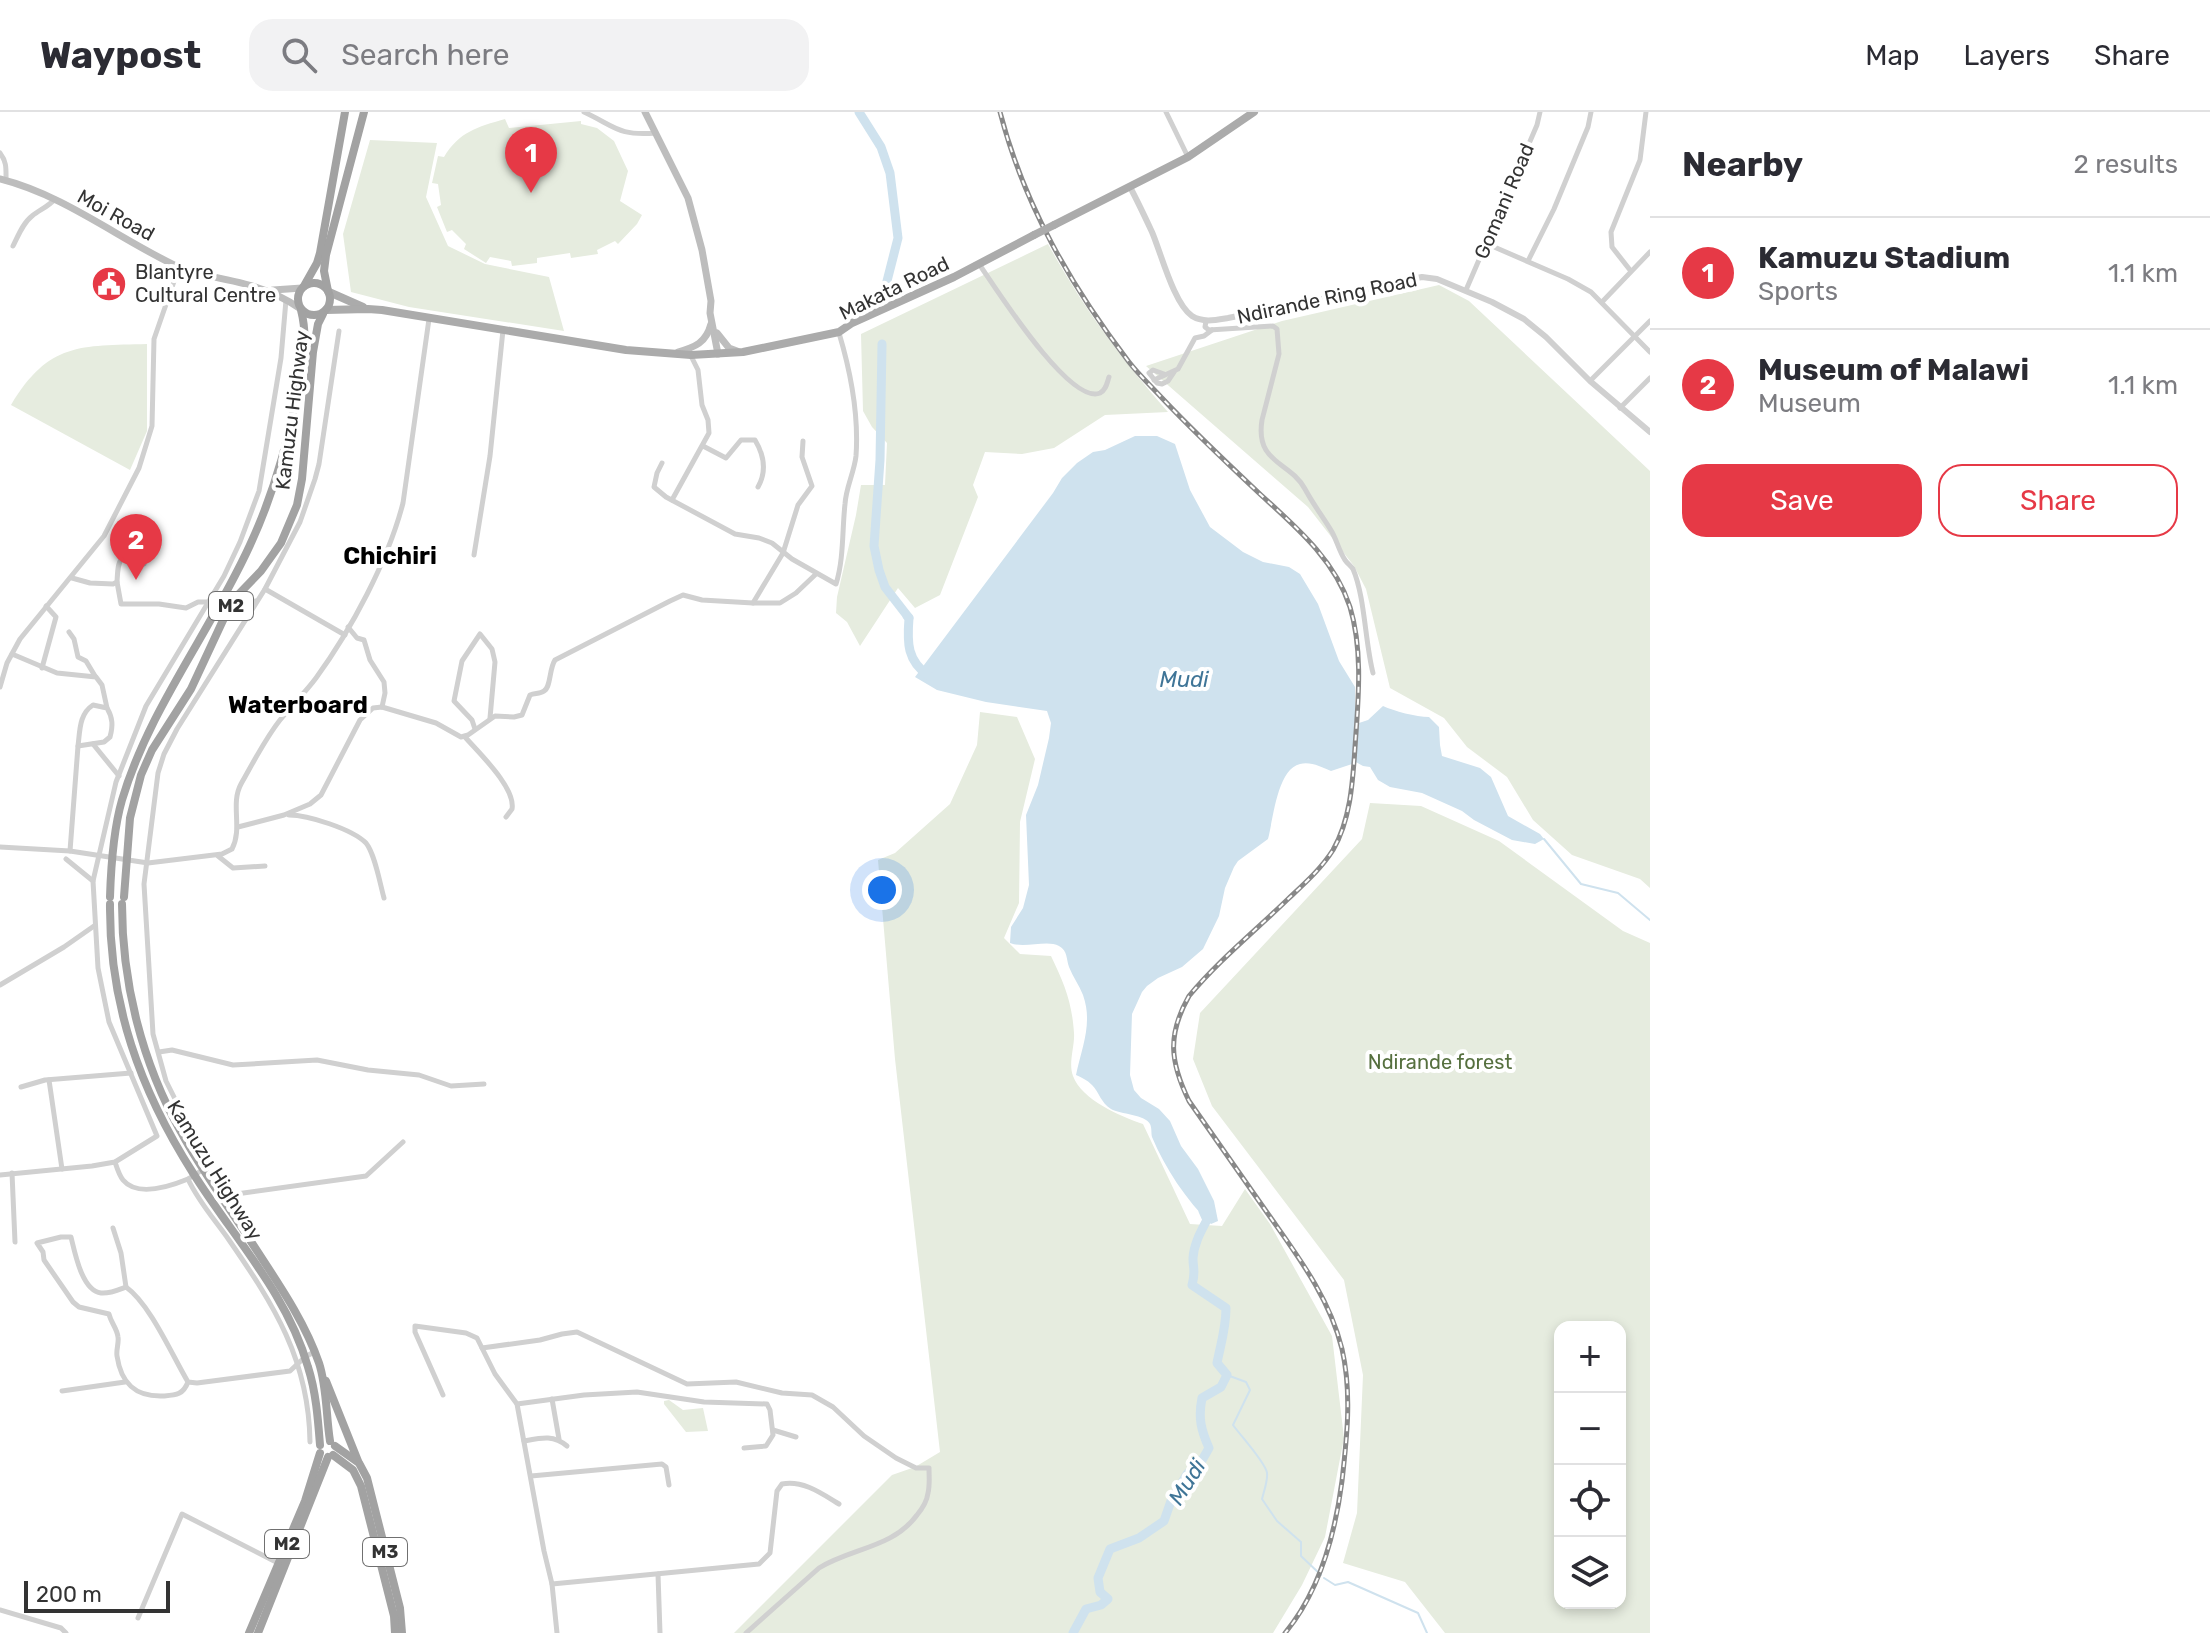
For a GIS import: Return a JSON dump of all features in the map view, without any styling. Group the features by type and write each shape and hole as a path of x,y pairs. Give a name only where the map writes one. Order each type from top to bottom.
{"highway":[{"name":"M2","path":"300,309 297,297 320,253 345,112"},
{"name":"M2","path":"324,312 331,298 324,271 326,255 364,112"},
{"path":"303,287 309,283 320,284 329,292"},
{"path":"300,309 311,316 324,312"},
{"name":"Kamuzu Highway","path":"249,1633 328,1449 313,1390 274,1292 191,1177 139,1070 121,1008 113,966 110,900 122,800 143,746 250,545 271,494 291,422 305,347 305,328 300,309"},
{"name":"Kamuzu Highway","path":"258,1633 328,1449 320,1366 281,1288 175,1122 160,1089 143,1044 129,981 123,901 130,818 141,775 152,750 191,689 231,605 273,556 297,505 316,330 324,312"},
{"path":"320,1366 359,1463"},
{"path":"328,1449 359,1463"},
{"name":"M3","path":"328,1449 353,1470 361,1486 394,1616 395,1633"},
{"name":"M3","path":"359,1463 372,1494 400,1608 402,1633"}],"main road":[{"path":"645,112 688,198 711,301 711,327 702,342 672,354"},
{"name":"Makata Road","path":"324,312 368,309 626,350 691,355 743,352 839,332 1188,157 1254,112"},
{"name":"Moi Road","path":"3,180 55,199 189,272 263,289"},
{"path":"263,289 303,287"},
{"path":"263,289 300,309"},
{"name":"Makata Road","path":"329,292 368,309"},
{"path":"710,313 718,354"},
{"path":"714,328 729,348 743,352"}],"street":[{"path":"584,112 615,129 633,134 656,133"},
{"path":"1166,112 1188,157"},
{"name":"Gomani Road","path":"1466,290 1540,112"},
{"path":"1528,261 1554,209 1588,127 1591,112"},
{"path":"1630,270 1612,247 1611,232 1647,138 1646,112"},
{"path":"0,153 7,166 3,180"},
{"path":"1130,187 1179,299 1191,316 1206,321 1205,327 1213,330"},
{"path":"13,246 32,216 55,199"},
{"path":"1485,243 1581,286 1602,302 1650,352"},
{"path":"1602,302 1650,252"},
{"path":"979,264 1048,360 1077,388 1099,393 1105,389 1109,377"},
{"path":"0,687 12,654 27,628 104,536 139,468 152,426 154,339 179,267"},
{"name":"Ndirande Ring Road","path":"1206,321 1422,277 1437,279 1524,319 1650,432"},
{"path":"0,1175 115,1162 157,1136 109,1022 98,968 93,881 119,776 146,706 240,542 259,491 281,358 286,299"},
{"path":"1265,310 1278,331 1279,354 1262,419 1263,442 1272,458 1304,487 1334,535 1344,559 1353,569 1373,673"},
{"path":"0,847 70,851 148,863 218,855 232,849 237,838 236,800 241,785 278,723 316,679 345,635 398,521 429,319"},
{"path":"1590,381 1650,321"},
{"path":"1165,374 1155,370 1150,371 1149,375 1164,384 1183,362 1195,338 1213,330 1275,326"},
{"path":"474,555 490,456 503,330"},
{"path":"115,1162 122,1178 132,1187 142,1189 165,1187 204,1169 205,1159 166,1081 153,1034 144,884 158,773 177,729 265,589 300,522 315,479 339,331"},
{"path":"662,463 654,487 672,500 735,534 766,540 836,584 841,569 845,501 856,439 852,384 839,332"},
{"path":"672,500 709,433 698,370 691,355"},
{"path":"1154,380 1174,372"},
{"path":"1620,408 1650,378"},
{"path":"703,446 726,458 741,440 755,440 764,464 758,487"},
{"path":"753,603 783,553 798,505 812,486 802,457 803,441"},
{"path":"144,564 142,559 132,555 124,557 117,566 121,604 186,608 198,602 231,605 257,601"},
{"path":"465,737 495,716 520,717 530,695 543,692 547,687 550,666 555,660 683,595 702,600 780,603 816,574"},
{"path":"71,578 99,584 117,582"},
{"path":"265,589 345,635"},
{"path":"42,668 56,617 46,606"},
{"path":"348,627 357,638 364,640 370,660 384,682 382,707"},
{"path":"69,632 78,657 86,661 102,685 112,720 110,737 104,742 78,746"},
{"path":"475,729 472,720 454,701 454,691 462,661 480,634 492,649 495,662 490,718"},
{"path":"12,654 57,673 96,677"},
{"path":"70,851 80,726 84,712 93,705 107,708"},
{"path":"238,827 284,815 310,804 321,795 360,720 370,709 382,707 436,723 457,736 465,737 512,797 512,809 506,817"},
{"path":"93,744 119,776"},
{"path":"284,815 303,815 339,827 366,843 384,898"},
{"path":"218,855 233,868 265,866"},
{"path":"66,859 93,881"},
{"path":"0,985 95,926"},
{"path":"159,1052 172,1050 233,1065 317,1060 392,1074 419,1075 451,1086 484,1084"},
{"path":"21,1087 49,1080 131,1073"},
{"path":"49,1080 62,1169"},
{"path":"222,1196 366,1176 403,1142"},
{"path":"12,1173 15,1242"},
{"path":"113,1228 121,1253 126,1287 151,1317 188,1382"},
{"path":"126,1287 102,1293 92,1290 81,1272 71,1237 37,1243 44,1260 73,1302 79,1307 109,1314 117,1332 117,1354 125,1382 140,1392 157,1396 181,1393 188,1382"},
{"path":"443,1395 415,1326 470,1334 477,1338 495,1374 517,1404 552,1584 557,1633"},
{"path":"482,1348 577,1332 687,1384 736,1382 782,1393 812,1395 833,1407 864,1436 896,1458 920,1469 929,1468 928,1495 907,1527 883,1543 830,1561 819,1568 746,1633"},
{"path":"188,1382 290,1371 314,1352"},
{"path":"301,1360 310,1417 310,1442"},
{"path":"62,1391 125,1382"},
{"path":"517,1404 637,1392 704,1402 764,1403 769,1406 773,1435 766,1446 744,1448"},
{"path":"552,1399 559,1439"},
{"path":"773,1430 796,1437"},
{"path":"524,1441 559,1439 567,1446"},
{"path":"531,1476 662,1464 666,1467 669,1485"},
{"path":"552,1584 762,1563 770,1553 777,1491 782,1484 808,1486 839,1504"},
{"path":"138,1618 182,1514 279,1564"},
{"path":"658,1574 660,1633"},
{"path":"0,1610 61,1628 66,1633"}],"green space":[{"path":"505,119 509,128 581,121 581,124 597,128 614,141 628,171 620,201 642,215 637,224 618,244 615,241 597,250 598,254 571,258 570,253 537,258 537,263 512,266 511,261 490,257 486,263 464,249 466,244 452,230 447,232 437,207 441,205 438,184 432,183 438,156 444,157 456,142 470,132"},
{"path":"370,140 437,143 426,197 448,246 485,264 549,277 564,331 409,307 351,292 343,234"},
{"path":"1048,244 1103,331 1168,412 1105,415 1054,448 1022,454 985,452 973,485 978,497 940,595 915,608 898,588 860,646 847,622 836,613 837,597 861,485 885,485 887,443 863,411 861,334"},
{"path":"1439,285 1469,301 1650,471 1650,888 1640,879 1572,855 1533,820 1507,777 1467,747 1444,718 1390,688 1366,589 1354,566 1308,507 1146,366 1282,321"},
{"path":"147,344 147,431 130,470 11,405 39,369 68,352 103,346"},
{"path":"980,712 1017,717 1035,759 1020,822 1019,903 1004,938 1020,954 1051,956 1071,1012 1074,1038 1071,1066 1078,1085 1103,1106 1143,1124 1190,1224 1222,1226 1245,1189 1270,1224 1332,1336 1344,1438 1325,1537 1302,1585 1273,1633 734,1633 892,1475 915,1467 940,1452 895,1059 878,860 895,853 950,804 977,745"},
{"name":"Ndirande forest","path":"1370,803 1421,806 1499,841 1623,931 1650,943 1650,1633 1445,1633 1405,1582 1343,1563 1357,1513 1363,1375 1344,1280 1212,1106 1193,1059 1200,1013 1362,839"},
{"path":"669,1400 683,1410 703,1408 708,1431 686,1432 664,1404"}],"water":[{"name":"Mudi","path":"1135,436 1157,436 1175,444 1190,490 1210,527 1243,552 1263,562 1289,567 1300,574 1318,604 1339,661 1355,687 1356,724 1368,720 1383,706 1429,717 1439,727 1442,756 1480,768 1491,777 1508,816 1544,839 1535,844 1512,840 1462,811 1422,793 1390,787 1378,780 1370,767 1354,761 1331,771 1308,763 1292,768 1281,785 1268,839 1234,867 1225,888 1219,916 1203,949 1182,967 1147,986 1132,1014 1130,1075 1134,1090 1170,1121 1181,1146 1198,1169 1214,1201 1218,1221 1211,1224 1170,1172 1152,1137 1148,1121 1111,1109 1092,1085 1076,1075 1086,1035 1087,1015 1083,995 1064,950 1054,944 1010,943 1011,927 1023,908 1029,885 1026,815 1038,785 1049,738 1051,723 1047,711 986,702 937,690 915,677 1062,478 1093,452 1105,450"}],"waterway":[{"name":"Mudi","path":"859,112 881,147 890,173 898,238 886,285"},
{"name":"Mudi","path":"882,344 880,460 874,546 885,587 909,618"},
{"path":"907,616 912,658 929,676"},
{"path":"1544,839 1581,884 1618,893 1650,920"},
{"name":"Mudi","path":"1073,1633 1086,1609 1101,1605 1108,1599 1100,1592 1098,1578 1110,1549 1139,1538 1164,1521 1171,1501 1187,1474 1201,1462 1209,1448 1200,1412 1202,1398 1221,1387 1227,1375 1217,1363 1226,1308 1192,1285 1195,1248 1207,1220 1203,1211"},
{"path":"1227,1375 1246,1382 1250,1390 1233,1425 1266,1468 1262,1499 1277,1521 1301,1542 1301,1556 1321,1575"},
{"path":"1324,1578 1335,1585 1348,1582 1418,1613 1427,1633"}],"railway":[{"path":"1000,112 1036,212 1069,274 1108,333 1133,367 1174,410 1313,545 1335,574 1354,622 1359,669 1357,717 1351,793 1340,837 1312,876 1224,958 1189,996 1174,1036 1175,1061 1189,1101 1310,1276 1329,1311 1342,1349 1348,1398 1347,1432 1335,1522 1317,1581 1285,1633"}],"place":[{"name":"Kamuzu Stadium","path":"531,193"},
{"name":"Blantyre Cultural Centre","path":"109,284"},
{"name":"Museum of Malawi","path":"136,580"}],"district":[{"name":"Chichiri","path":"390,556"},
{"name":"Waterboard","path":"298,705"}]}
